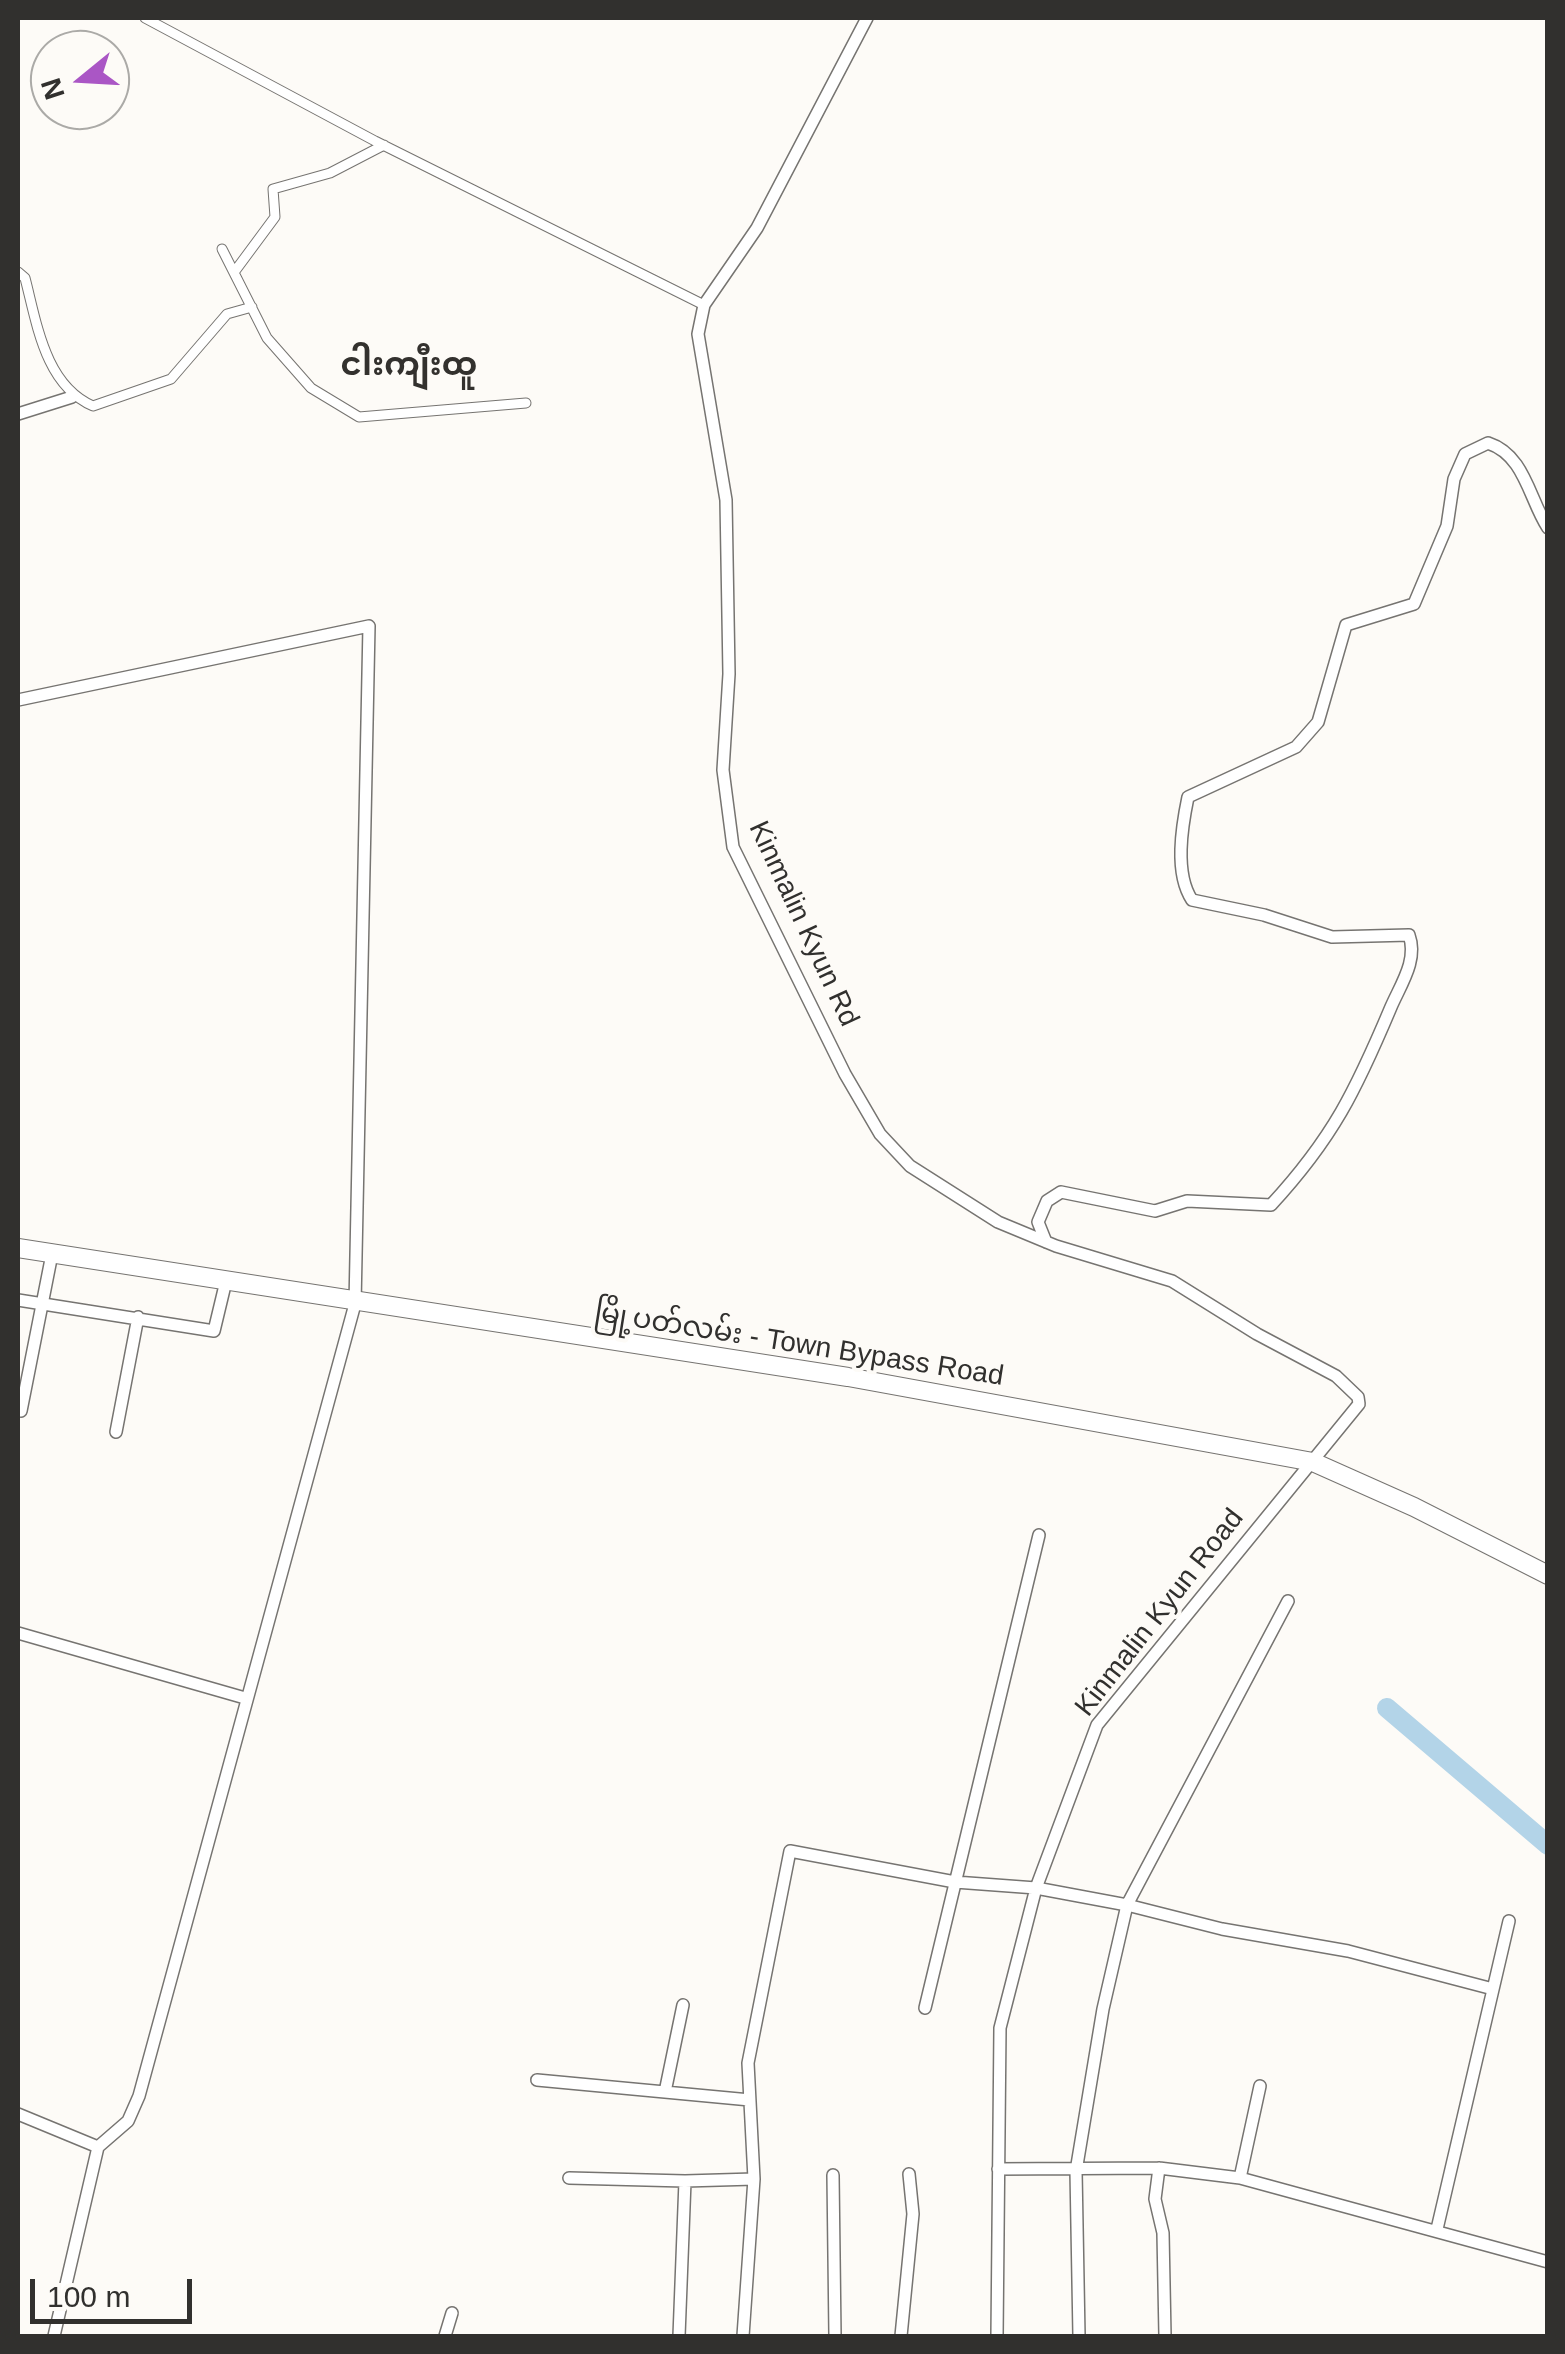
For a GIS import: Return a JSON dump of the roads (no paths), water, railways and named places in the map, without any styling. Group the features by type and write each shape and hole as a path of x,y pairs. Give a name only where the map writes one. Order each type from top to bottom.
{"main road":[{"name":"မြို့ပတ်လမ်း - Town Bypass Road","path":"18,1248 355,1304 848,1377 1313,1462 1414,1507 1548,1575"}],"street":[{"path":"145,18 384,145 704,305 757,228 867,18"},
{"path":"235,270 275,217 273,190 330,173 384,145"},
{"path":"222,249 267,338 310,388 359,417 526,403"},
{"path":"18,272 24,278 43,353 72,397 93,406 171,379 227,314 252,306"},
{"name":"Kinmalin Kyun Rd","path":"704,305 698,334 726,500 729,674 723,770 734,848 880,1134 910,1166 998,1222 1046,1242 1172,1282 1256,1334 1336,1376 1358,1397 1359,1404 1313,1462"},
{"path":"18,414 72,397"},
{"path":"1046,1242 1038,1222 1047,1201 1061,1192 1155,1212 1188,1201 1271,1205 1331,1133 1362,1080 1407,970 1414,950 1410,935 1332,937 1264,914 1192,900 1186,891 1181,832 1188,797 1296,748 1318,722 1346,625 1414,604 1447,526 1454,479 1465,454 1488,444 1502,448 1524,475 1548,528"},
{"path":"18,700 369,626 355,1304 139,2096 128,2122 98,2147 54,2336"},
{"path":"21,1411 52,1254"},
{"path":"18,1300 214,1331 226,1281"},
{"path":"116,1432 138,1318"},
{"name":"Kinmalin Kyun Road","path":"997,2336 1000,2028 1036,1888 1097,1725 1313,1462"},
{"path":"925,2008 1038,1535"},
{"path":"1079,2336 1076,2171 1103,2009 1127,1905 1288,1601"},
{"path":"18,1634 245,1698"},
{"path":"743,2336 754,2179 748,2064 790,1851 955,1882 1036,1888 1127,1905 1222,1929 1348,1951 1494,1989"},
{"path":"1437,2229 1510,1920"},
{"path":"665,2092 683,2004"},
{"path":"537,2080 750,2100"},
{"path":"1240,2178 1260,2086"},
{"path":"18,2114 98,2147"},
{"path":"998,2170 1159,2168 1240,2178 1548,2262"},
{"path":"1159,2168 1155,2199 1163,2234 1164,2336"},
{"path":"901,2336 914,2214 910,2174"},
{"path":"833,2175 835,2336"},
{"path":"569,2178 754,2179"},
{"path":"679,2336 685,2181"},
{"path":"445,2336 452,2313"}],"waterway":[{"path":"1387,1708 1548,1845"}],"district":[{"name":"ငါးကျီးထူ","path":"409,366"}]}
